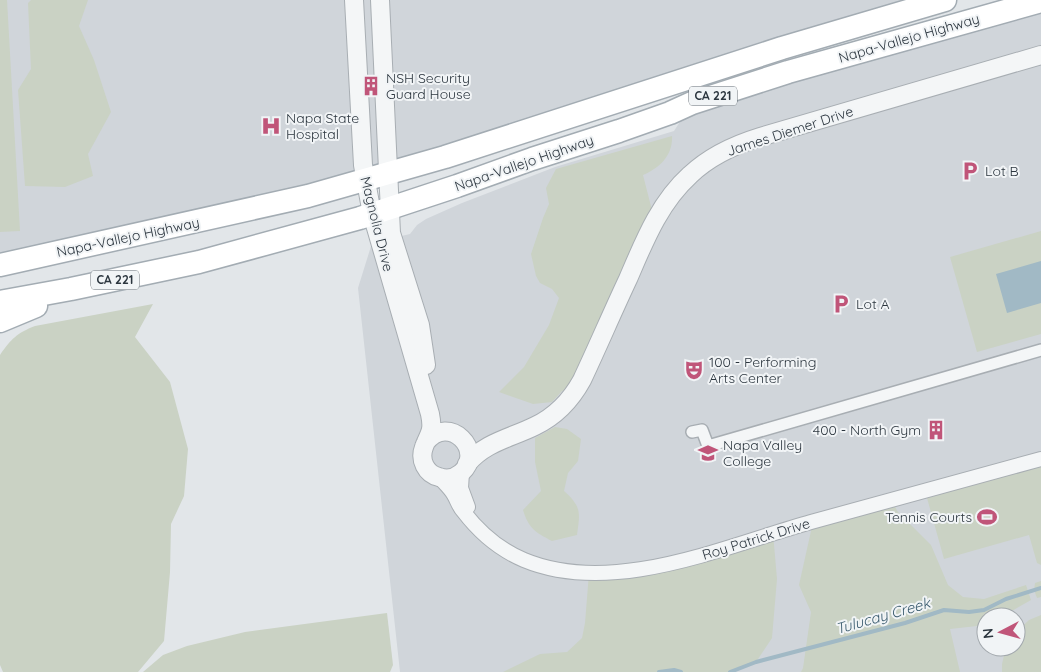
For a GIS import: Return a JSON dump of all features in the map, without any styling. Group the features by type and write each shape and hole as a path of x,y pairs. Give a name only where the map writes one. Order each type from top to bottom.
{"main road":[{"name":"Napa-Vallejo Highway","path":"0,265 308,196 445,157 782,48 945,0"},
{"name":"Napa-Vallejo Highway","path":"0,302 200,262 381,211 619,131 700,100 788,72 1041,1"},
{"path":"0,321 16,313 97,284"}],"street":[{"name":"Magnolia Drive","path":"354,0 359,107 363,165 366,179 391,233 420,325 430,380 441,419 465,442 469,450 465,468"},
{"name":"Magnolia Drive","path":"380,0 387,173 381,211 430,414 431,429 422,452 424,463 428,471 439,478"},
{"name":"James Diemer Drive","path":"465,468 484,447 539,425 561,408 571,397 582,380 645,240 661,210 678,187 702,165 726,150 760,137 1041,55"},
{"path":"359,107 385,106"},
{"path":"0,257 54,254"},
{"path":"692,432 702,430 708,446 1041,350"},
{"path":"426,442 439,432 455,434"},
{"name":"James Diemer Drive","path":"455,434 470,440 482,441 506,438"},
{"name":"Roy Patrick Drive","path":"439,478 454,495 462,510 483,534 504,550 525,561 538,565 589,573 636,571 694,558 789,528 1041,459"},
{"path":"439,478 451,478 465,468"},
{"name":"Roy Patrick Drive","path":"465,468 463,495 477,526"}],"shaded area":[{"name":"Napa State Hospital","path":"0,0 945,0 445,157 0,257"},
{"path":"0,0 7,0 20,231 0,232"},
{"path":"31,0 88,0 79,26 94,60 111,112 88,154 93,176 65,187 25,186 18,90 31,69 28,3"},
{"name":"Napa Valley College","path":"1041,1 1041,672 400,672 358,288 372,243 410,234 417,225 426,219 555,167 674,131 692,103"},
{"path":"672,136 668,155 655,169 643,175 655,222 577,388 562,391 552,402 533,404 499,392 524,367 549,325 559,298 552,289 540,283 536,276 531,254 549,204 546,188 556,169"},
{"path":"1041,231 1041,334 977,352 950,257"},
{"path":"153,304 135,337 170,382 188,449 184,496 171,524 170,572 164,641 138,672 3,672 0,665 0,355 15,337 35,326"},
{"path":"555,427 567,429 581,439 578,461 568,473 564,491 577,506 579,521 577,535 552,541 533,529 523,510 541,491 535,462 535,438"},
{"name":"Tennis Courts","path":"1041,465 1041,565 1037,563 1029,535 944,559 927,498"},
{"path":"891,500 898,512 931,545 948,585 963,597 984,599 1026,585 1031,600 1019,607 976,607 976,626 950,629 960,672 801,672 811,612 799,585 813,522"},
{"path":"773,533 777,579 772,638 756,662 730,672 503,672 540,654 567,652 582,638 589,573 606,573"},
{"path":"1041,581 1041,597 1037,598 1034,590 1035,583"},
{"path":"387,613 393,665 390,672 143,672 163,655 187,646 245,632"},
{"path":"1041,615 1041,672 1002,672 1004,657 1026,657 1026,623"}],"water":[{"path":"1041,261 1041,303 1007,313 996,274"}],"waterway":[{"name":"Tulucay Creek","path":"730,672 756,662 905,623 944,610 969,612 984,610 1006,599 1041,588"},
{"name":"Tulucay Creek","path":"659,672 674,670 681,672"}],"place":[{"name":"NSH Security Guard House","path":"371,86"},
{"name":"Napa State Hospital","path":"271,126"},
{"name":"Lot B","path":"970,171"},
{"name":"Lot A","path":"841,304"},
{"name":"100 - Performing Arts Center","path":"694,370"},
{"name":"400 - North Gym","path":"936,430"},
{"name":"Napa Valley College","path":"708,453"},
{"name":"Tennis Courts","path":"987,517"}]}
